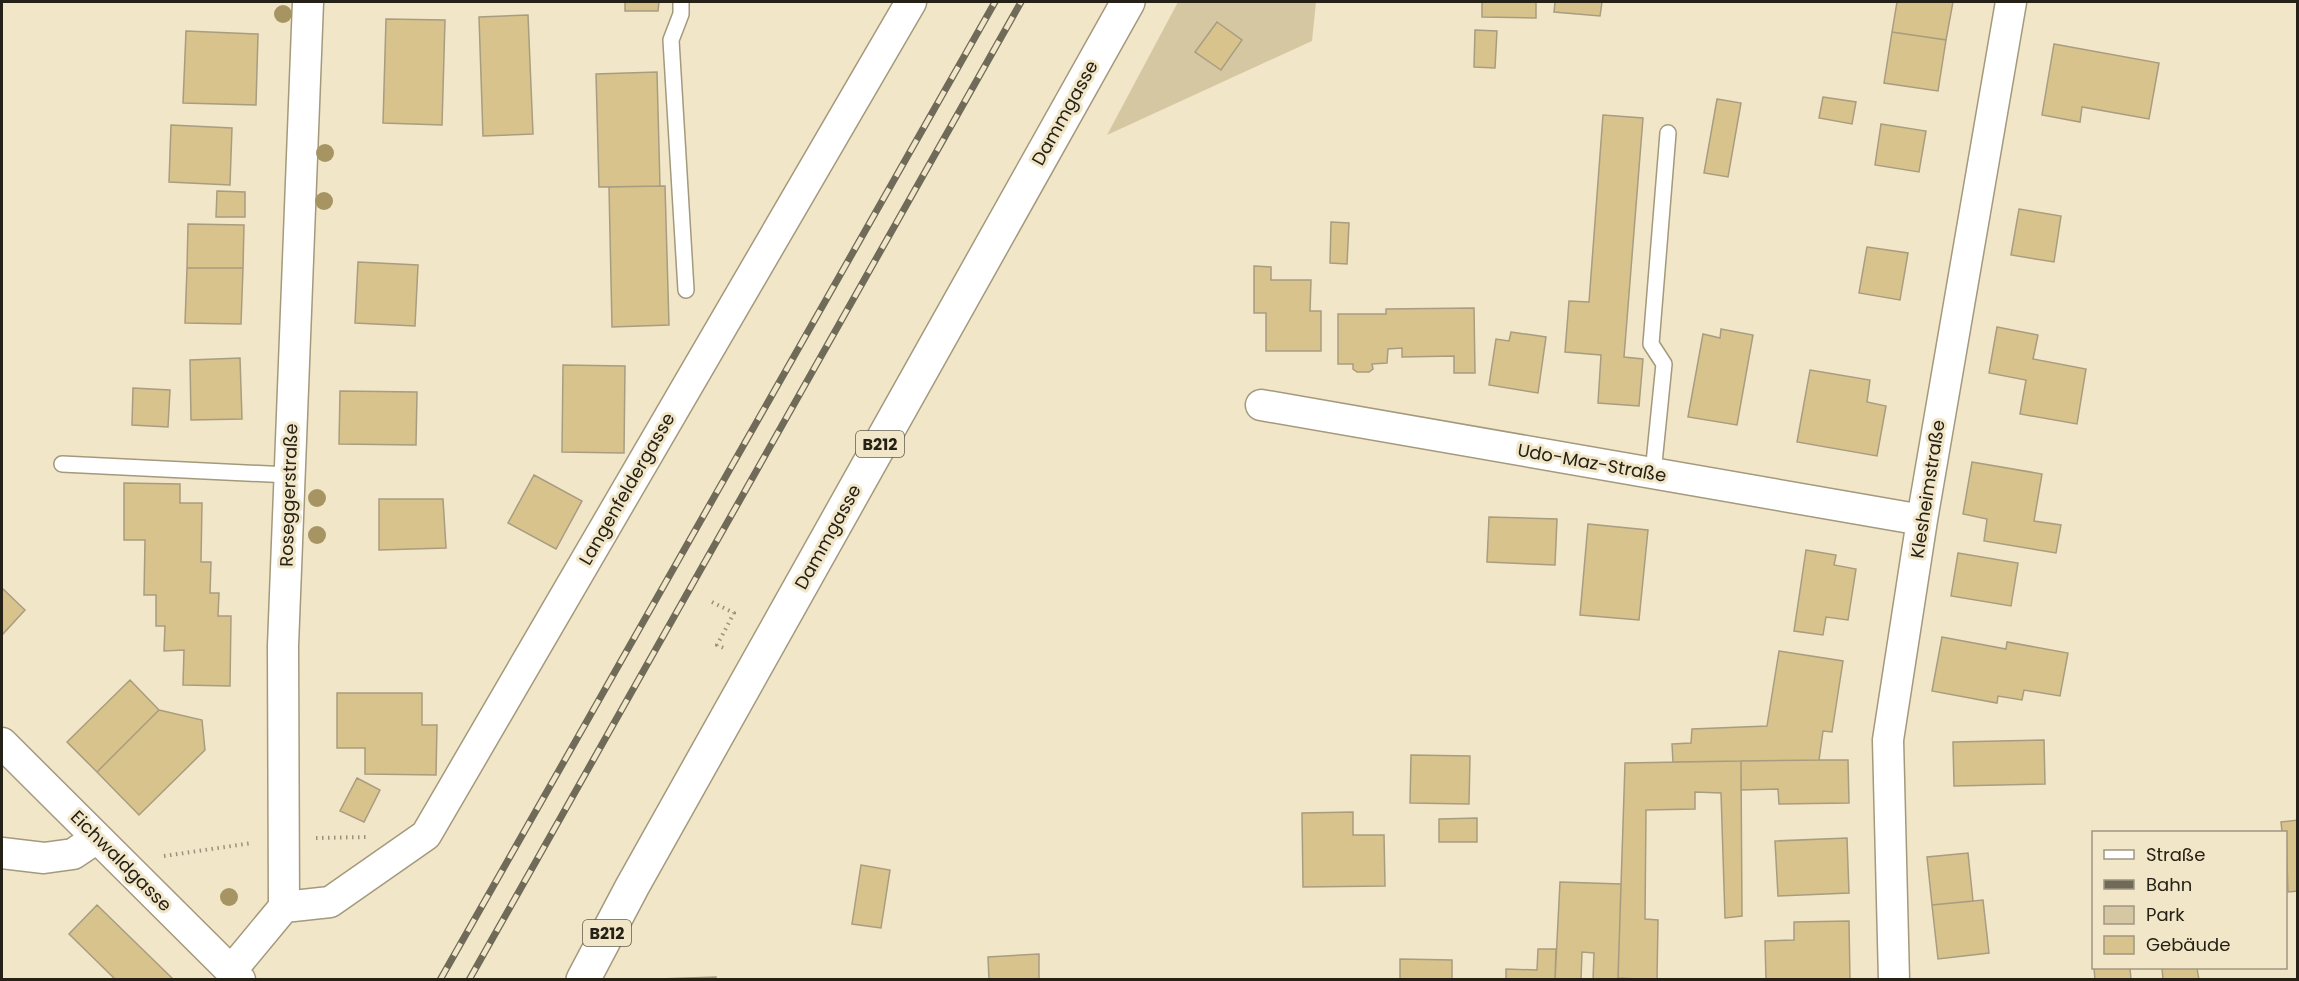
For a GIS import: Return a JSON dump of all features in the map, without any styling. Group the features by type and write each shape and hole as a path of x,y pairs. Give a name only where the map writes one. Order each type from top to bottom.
{"main road":[{"name":"Dammgasse","path":"582,980 637,877 1128,2"}],"street":[{"name":"Roseggerstraße","path":"284,907 283,646 308,2"},
{"name":"Langenfeldergasse","path":"284,907 330,902 426,835 911,2"},
{"name":"Klesheimstraße","path":"1894,980 1888,740 1922,520 2011,2"},
{"name":"Udo-Maz-Straße","path":"1261,405 1922,520"},
{"name":"Eichwaldgasse","path":"2,743 236,975"},
{"path":"2,853 44,858 73,854 97,838"},
{"path":"236,975 284,907"}],"lane":[{"path":"681,2 681,14 672,39 686,290"},
{"path":"1653,473 1664,364 1651,344 1668,134"},
{"path":"62,464 289,475"}],"path":[{"path":"712,602 734,613 717,645"},
{"path":"152,858 283,838 366,837"}],"green space":[{"path":"1178,2 1316,2 1312,41 1107,135"}],"building":[{"path":"625,2 659,2 658,11 625,11"},
{"path":"1482,2 1536,2 1536,18 1482,17"},
{"path":"1555,2 1602,2 1600,16 1554,12"},
{"path":"1897,2 1953,2 1946,40 1892,32"},
{"path":"528,15 533,134 483,136 479,17"},
{"path":"386,19 445,20 442,125 383,123"},
{"path":"1217,22 1242,40 1221,70 1195,52"},
{"path":"1475,30 1497,31 1495,68 1474,67"},
{"path":"186,31 258,34 256,105 183,103"},
{"path":"1892,32 1946,40 1938,91 1884,83"},
{"path":"2054,44 2159,63 2149,119 2082,107 2080,122 2042,115"},
{"path":"657,72 660,186 599,187 596,74"},
{"path":"1823,97 1856,102 1852,124 1819,118"},
{"path":"1717,99 1741,103 1728,177 1704,173"},
{"path":"1603,115 1643,118 1624,357 1643,359 1639,406 1598,403 1601,355 1565,352 1569,301 1589,302"},
{"path":"1881,124 1926,131 1919,172 1875,165"},
{"path":"171,125 232,128 230,185 169,182"},
{"path":"665,186 669,325 612,327 609,187"},
{"path":"217,191 245,192 245,217 216,217"},
{"path":"2019,209 2061,216 2054,262 2011,255"},
{"path":"1331,222 1349,223 1347,264 1330,263"},
{"path":"188,224 244,225 243,268 187,268"},
{"path":"1867,247 1908,253 1900,300 1859,293"},
{"path":"358,262 418,265 415,326 355,323"},
{"path":"1254,266 1271,267 1271,280 1311,280 1310,311 1321,311 1321,351 1266,351 1266,313 1254,313"},
{"path":"187,268 243,268 241,324 185,323"},
{"path":"1474,308 1475,373 1454,373 1454,356 1402,357 1402,348 1388,349 1387,363 1372,364 1373,369 1369,372 1357,372 1353,369 1353,364 1338,364 1338,314 1386,314 1386,309"},
{"path":"1997,327 2038,335 2033,359 2086,369 2077,424 2020,414 2026,380 1989,373"},
{"path":"1721,329 1753,335 1737,425 1688,417 1703,334 1720,338"},
{"path":"1511,332 1546,337 1538,393 1489,385 1496,339 1509,341"},
{"path":"240,358 242,419 191,420 190,360"},
{"path":"563,365 625,366 624,453 562,452"},
{"path":"1810,370 1870,380 1867,402 1886,406 1877,456 1797,442"},
{"path":"133,388 170,390 168,427 132,425"},
{"path":"340,391 417,392 416,445 339,444"},
{"path":"1972,462 2042,474 2034,521 2061,525 2056,553 1984,541 1987,519 1963,514"},
{"path":"534,475 582,501 556,549 508,523"},
{"path":"124,483 180,484 180,503 202,503 201,562 211,562 210,593 219,593 218,616 231,616 230,686 183,685 184,650 164,651 165,626 156,626 156,595 144,595 145,540 124,540"},
{"path":"379,499 443,499 446,548 379,550"},
{"path":"1489,517 1557,519 1555,565 1487,562"},
{"path":"1588,524 1648,530 1639,620 1580,615"},
{"path":"1806,550 1836,555 1834,565 1856,569 1848,620 1826,617 1823,635 1794,631"},
{"path":"1958,553 2018,563 2011,606 1951,596"},
{"path":"2,588 25,610 2,635"},
{"path":"1942,637 2006,649 2007,642 2068,653 2060,696 2024,690 2022,700 1998,696 1997,703 1932,691"},
{"path":"1779,651 1843,661 1832,732 1823,731 1819,760 1673,762 1672,744 1691,743 1692,729 1767,726"},
{"path":"130,680 159,710 97,772 67,742"},
{"path":"337,693 422,693 422,725 437,725 436,775 365,774 365,748 337,748"},
{"path":"159,710 202,720 205,750 139,815 97,772"},
{"path":"2044,740 2045,784 1954,786 1953,742"},
{"path":"1411,755 1470,756 1469,804 1410,803"},
{"path":"1848,760 1849,803 1779,804 1778,789 1741,790 1741,761"},
{"path":"1741,761 1742,916 1725,918 1721,793 1695,792 1695,809 1646,810 1645,919 1658,920 1657,980 1618,978 1625,763"},
{"path":"357,778 380,790 364,822 340,811"},
{"path":"1353,812 1353,835 1384,835 1385,886 1303,887 1302,813"},
{"path":"1477,818 1477,842 1439,842 1439,819"},
{"path":"2298,820 2298,891 2288,892 2287,831 2282,831 2281,822"},
{"path":"1847,838 1849,893 1778,896 1775,841"},
{"path":"1968,853 1973,901 1932,905 1927,857"},
{"path":"861,865 890,870 881,928 852,924"},
{"path":"1560,882 1621,884 1618,980 1593,980 1594,953 1582,952 1581,980 1555,980"},
{"path":"1983,900 1989,953 1938,959 1932,905"},
{"path":"97,905 173,979 116,980 69,934"},
{"path":"1849,921 1850,980 1766,980 1765,941 1794,940 1794,922"},
{"path":"1538,949 1556,949 1555,980 1506,980 1506,969 1537,970"},
{"path":"1039,954 1039,980 989,980 988,957"},
{"path":"1400,959 1452,960 1452,980 1400,980"},
{"path":"2094,969 2130,969 2131,980 2095,980"},
{"path":"2162,969 2197,969 2199,980 2163,980"},
{"path":"716,977 716,980 659,980 659,979"}],"railway":[{"path":"440,980 995,2"},
{"path":"469,980 1021,2"}]}
